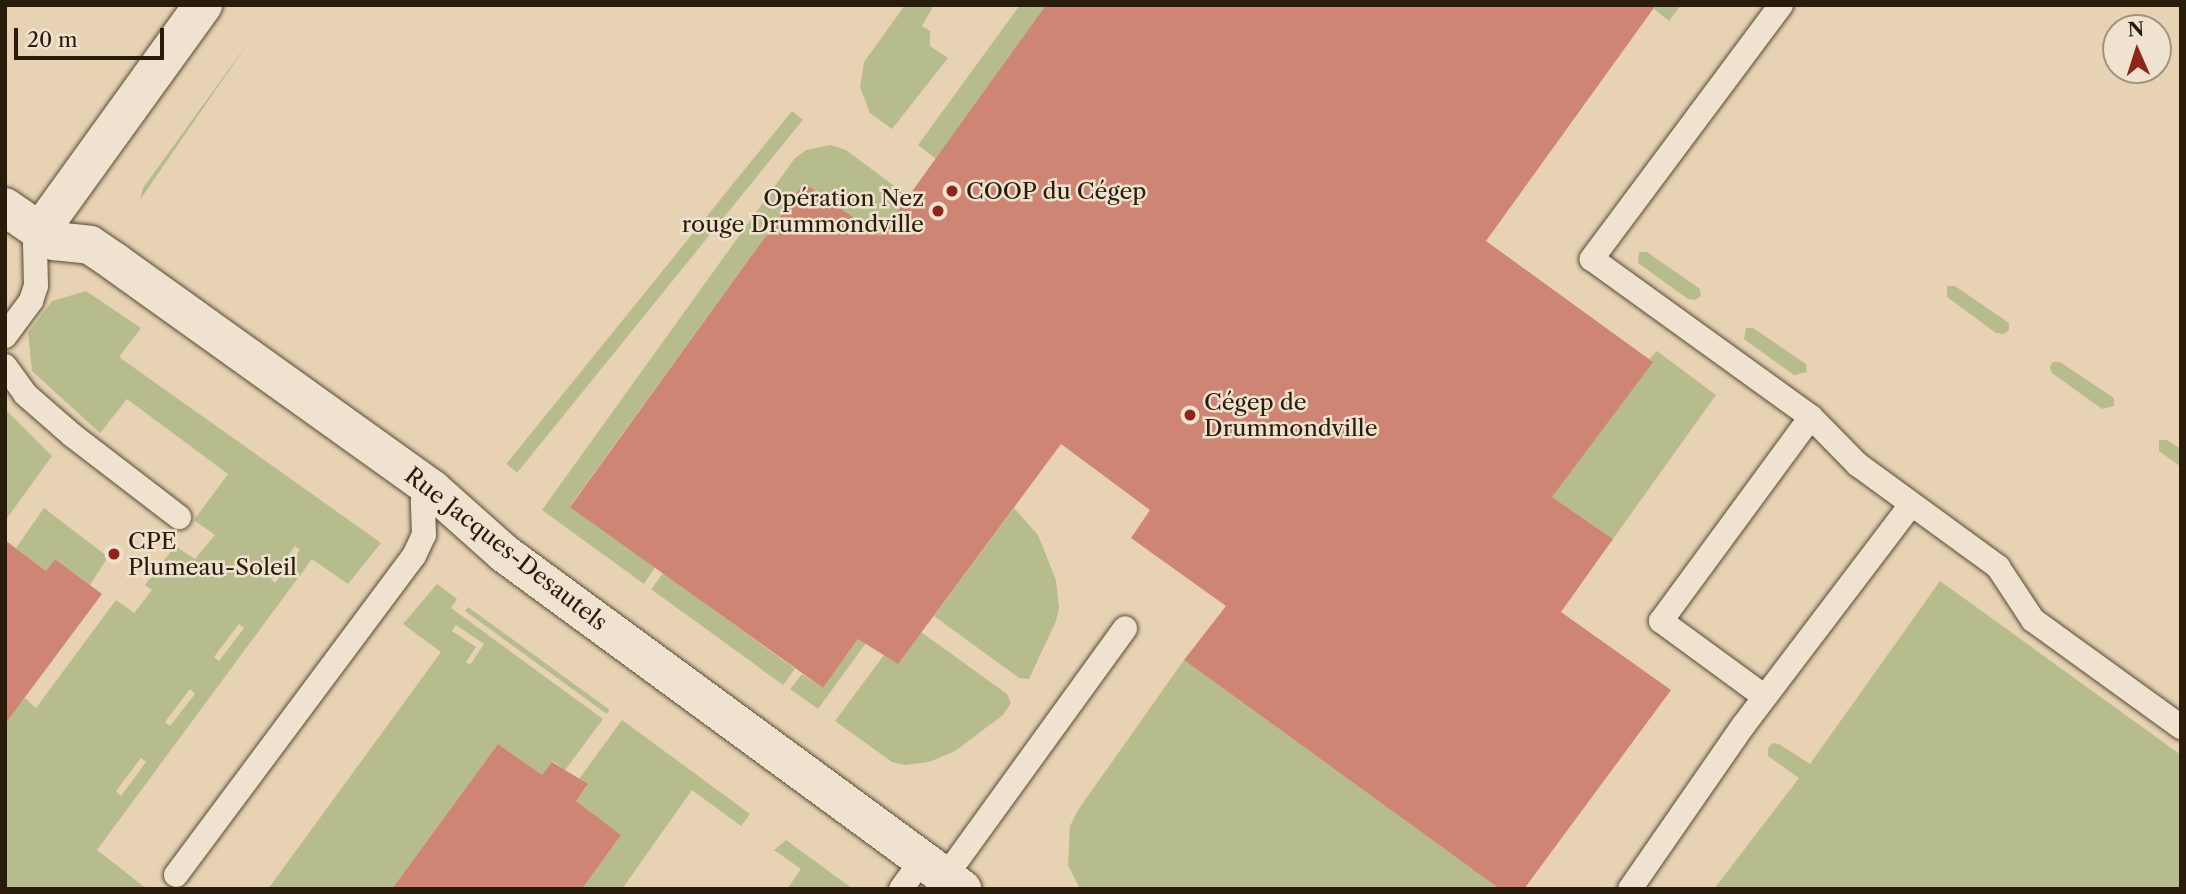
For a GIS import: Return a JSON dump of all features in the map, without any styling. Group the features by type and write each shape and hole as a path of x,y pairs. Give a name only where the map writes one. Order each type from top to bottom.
{"street":[{"path":"40,231 203,5"},
{"name":"Rue Jacques-Desautels","path":"5,207 54,241 90,244 432,489 505,554 933,878"}],"lane":[{"path":"1781,5 1592,259 1811,417 1857,464 1998,567 2033,620 2181,727"},
{"path":"5,336 31,301 36,286 35,243 40,231"},
{"path":"5,366 25,394 88,449 178,517"},
{"path":"1765,697 1661,621 1811,417"},
{"path":"176,875 414,556 424,535 423,501 432,489"},
{"path":"1630,889 1765,697 1911,505"},
{"path":"933,878 1125,628"}],"green space":[{"path":"905,5 934,5 922,26 930,31 930,46 948,58 892,129 870,113 860,87 864,62"},
{"path":"1020,5 1046,5 936,159 918,145"},
{"path":"1656,5 1681,5 1669,21 1654,9"},
{"path":"250,40 140,200 143,188"},
{"path":"792,111 803,120 517,473 506,464"},
{"path":"831,145 846,150 909,197 880,236 804,183 570,506 655,567 644,584 542,510 795,158 806,150"},
{"path":"1639,252 1647,252 1700,289 1701,296 1695,300 1688,299 1638,263"},
{"path":"1947,286 1955,286 2009,323 2009,330 2004,334 1996,333 1947,297"},
{"path":"86,291 141,328 119,357 381,543 348,584 312,559 97,850 147,889 5,889 5,691 21,703 25,698 36,708 116,600 134,613 152,590 145,585 175,546 195,559 215,535 194,520 228,474 127,399 100,433 32,371 28,333 52,301","holes":["295,546 300,550 275,583 271,579","239,624 244,628 219,661 214,657","190,689 195,694 170,726 165,722","141,758 146,762 121,796 116,791"]},
{"path":"1746,328 1753,328 1806,364 1807,372 1794,375 1744,339"},
{"path":"1657,351 1716,395 1613,539 1552,497"},
{"path":"2053,362 2060,362 2114,398 2114,406 2102,409 2052,373 2050,367"},
{"path":"5,402 7,411 52,456 5,521"},
{"path":"2159,440 2167,440 2181,449 2181,467 2159,451"},
{"path":"44,508 108,557 90,585 55,559 46,571 16,548"},
{"path":"1014,508 1038,535 1056,580 1059,609 1029,679 1019,678 934,616"},
{"path":"663,573 795,669 783,685 651,589"},
{"path":"1940,581 2181,755 2181,889 1714,889 1799,778 1768,756 1772,743 1779,744 1810,764"},
{"path":"437,584 457,599 451,608 603,719 565,770 553,761 542,775 498,744 392,889 268,889 441,652 403,624","holes":["456,625 484,644 470,665 466,662 476,647 452,631"]},
{"path":"468,607 610,710 607,714 465,611"},
{"path":"921,632 1007,694 1011,703 1003,715 955,751 929,762 905,765 892,762 835,721 884,655"},
{"path":"859,638 866,643 818,709 790,689 802,674 823,688"},
{"path":"1184,660 1499,889 1080,889 1068,865 1070,826 1078,810"},
{"path":"622,720 750,814 741,826 692,790 622,889 582,889 621,835 576,801 587,786 579,779"},
{"path":"786,840 853,889 787,889 801,869 774,850"}],"building":[{"path":"1046,5 1656,5 1486,241 1653,362 1552,497 1613,539 1561,612 1671,690 1524,889 1500,889 1184,660 1226,606 1131,538 1150,510 1061,444 898,664 858,639 823,688 570,507 804,183 880,236"},
{"path":"5,540 46,571 55,559 102,594 5,724"},
{"path":"498,744 542,775 552,762 588,784 576,801 621,835 582,889 392,889"}],"place":[{"name":"COOP du Cégep","path":"952,191"},
{"name":"Opération Nez rouge Drummondville","path":"938,211"},
{"name":"Cégep de Drummondville","path":"1190,415"},
{"name":"CPE Plumeau-Soleil","path":"114,554"}]}
